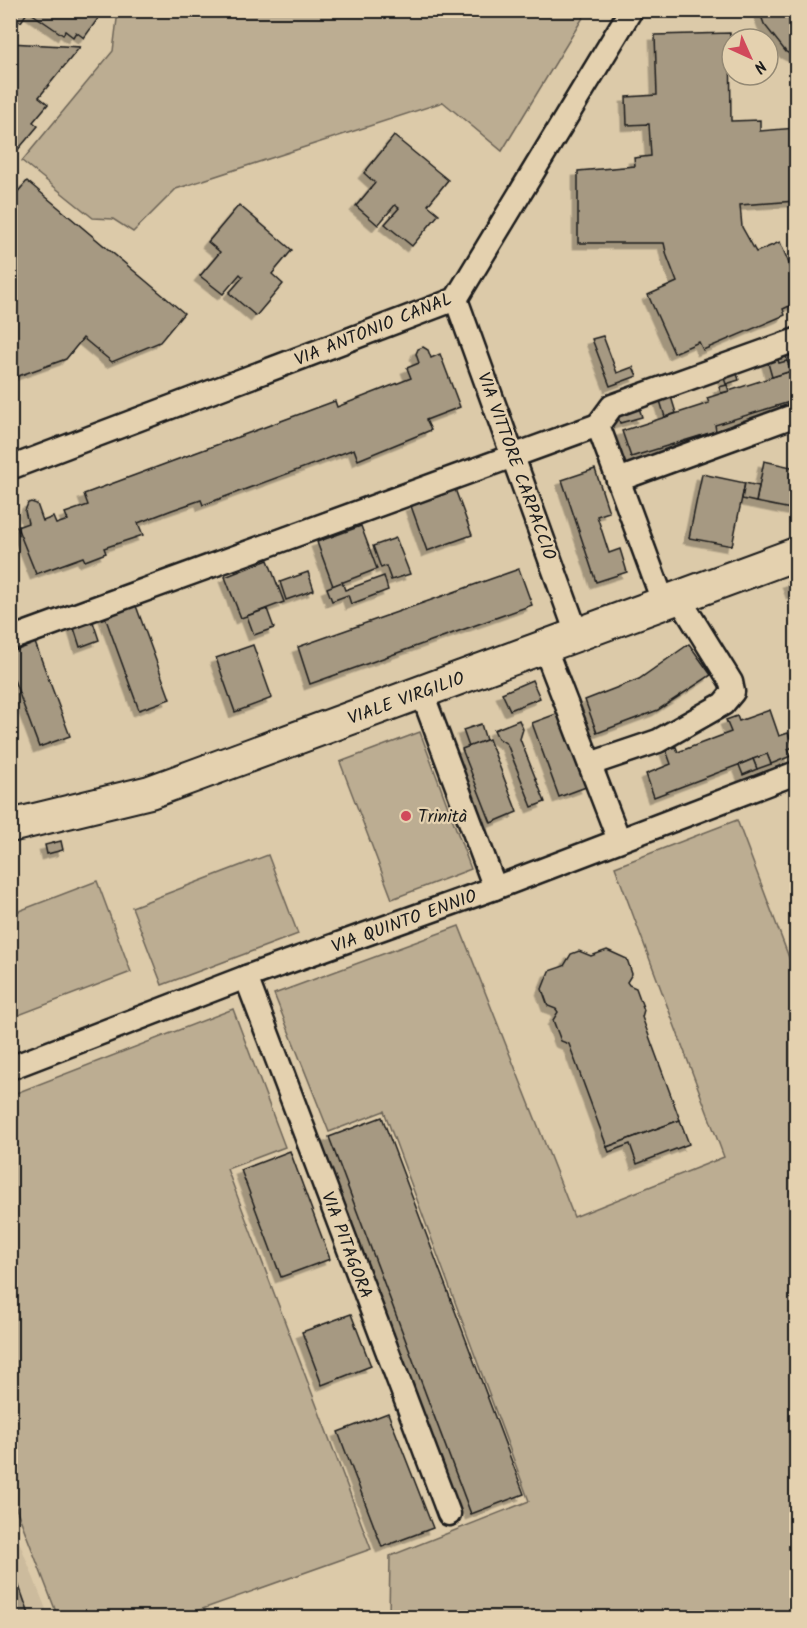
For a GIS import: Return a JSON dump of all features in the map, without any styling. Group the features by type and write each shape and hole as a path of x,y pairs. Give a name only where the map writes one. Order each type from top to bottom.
{"street":[{"name":"VIA ANTONIO CANAL","path":"10,468 456,299 631,10"},
{"name":"VIA VITTORE CARPACCIO","path":"456,299 577,634"},
{"path":"10,639 598,425 612,406 796,340"},
{"path":"618,480 796,415"},
{"path":"590,764 658,741 723,704 733,692 731,682 672,601 618,480 598,425"},
{"name":"VIALE VIRGILIO","path":"10,826 150,792 796,554"},
{"path":"544,646 619,840"},
{"path":"422,693 495,888"},
{"name":"VIA QUINTO ENNIO","path":"10,1068 246,977 495,888 796,773"},
{"name":"VIA PITAGORA","path":"246,977 449,1514"}],"shaded area":[{"path":"118,10 587,11 502,151 443,102 176,189 133,232 113,219 93,218 22,161 113,51"},
{"name":"Trinità","path":"420,732 471,869 392,899 340,762"},
{"path":"737,820 796,976 796,1617 389,1617 390,1556 529,1501 384,1111 329,1132 274,994 459,926 574,1217 724,1157 615,867"},
{"path":"268,855 298,934 162,985 132,907"},
{"path":"97,881 131,972 11,1018 11,914"},
{"path":"233,1009 285,1147 227,1169 371,1549 180,1617 58,1617 11,1495 11,1095"},
{"path":"11,1521 49,1617 11,1617"}],"building":[{"path":"10,10 102,10 102,13 84,38 76,32 73,37 65,31 63,35 28,11 21,22 10,15"},
{"path":"759,10 796,10 796,57 786,52 780,44 780,27 766,27"},
{"path":"720,33 720,87 731,87 731,121 760,120 760,131 796,128 796,201 740,205 742,227 756,252 780,242 796,280 796,303 783,309 785,315 703,350 699,342 674,353 648,295 677,282 664,243 578,243 578,171 635,166 634,158 651,156 649,124 627,125 626,97 657,95 655,35"},
{"path":"10,43 80,47 39,97 48,104 33,122 38,126 10,159"},
{"path":"394,136 448,180 428,205 439,214 412,246 385,224 399,208 395,205 378,225 356,206 375,183 364,173"},
{"path":"27,181 184,313 160,342 112,362 83,338 66,359 10,379 10,201"},
{"path":"239,205 292,250 272,274 283,284 256,316 229,293 243,277 240,274 223,294 200,276 220,252 208,242"},
{"path":"603,336 617,373 633,367 637,376 610,386 592,339"},
{"path":"796,346 796,400 715,425 716,431 631,457 622,431 709,403 707,398 791,371 784,350"},
{"path":"423,347 428,350 431,358 440,354 460,407 426,420 431,430 358,460 354,449 203,505 201,500 172,510 138,523 143,535 104,548 106,553 85,561 83,557 36,574 17,527 28,523 25,511 28,503 37,504 43,521 53,517 56,524 68,520 65,513 88,505 84,494 335,401 337,407 411,378 407,368 419,363 416,354 418,349"},
{"path":"776,353 779,363 787,361 791,371 772,377 766,356"},
{"path":"735,367 739,380 726,384 722,372"},
{"path":"727,385 729,391 721,393 719,387"},
{"path":"669,390 676,413 665,417 658,394"},
{"path":"637,401 642,417 620,423 615,409"},
{"path":"764,461 796,468 796,510 756,502"},
{"path":"595,469 609,512 597,516 609,553 620,549 627,572 596,582 562,480"},
{"path":"702,474 745,483 732,546 689,538"},
{"path":"745,483 759,486 756,502 742,499"},
{"path":"455,489 472,535 427,551 411,506"},
{"path":"361,526 377,569 333,586 317,542"},
{"path":"396,538 410,574 391,580 386,566 381,568 373,546"},
{"path":"268,560 284,602 241,618 225,577"},
{"path":"519,569 532,605 310,684 298,647"},
{"path":"308,572 314,590 286,600 280,582"},
{"path":"384,576 388,590 351,604 348,595 332,601 327,588 342,582 345,590"},
{"path":"796,579 796,591 792,593 788,582"},
{"path":"135,603 170,699 139,710 104,614"},
{"path":"267,609 274,628 254,635 247,616"},
{"path":"92,619 99,640 80,647 73,625"},
{"path":"34,640 70,736 39,747 10,669 10,648"},
{"path":"689,644 711,675 658,710 597,733 585,700 639,679"},
{"path":"253,645 272,698 235,712 216,658"},
{"path":"532,680 540,698 510,710 502,693"},
{"path":"770,710 779,736 788,733 794,747 788,749 791,756 771,764 767,754 654,797 646,774 671,764 666,750 676,747 678,752 731,732 726,720 737,716 739,721"},
{"path":"559,713 586,787 559,797 532,723"},
{"path":"519,720 523,729 520,739 545,802 532,807 507,744 498,738 494,730"},
{"path":"481,724 486,740 469,747 463,730"},
{"path":"489,739 517,812 491,823 462,749"},
{"path":"767,754 771,764 757,769 753,759"},
{"path":"753,759 757,769 743,775 739,765"},
{"path":"61,841 63,850 47,854 45,845"},
{"path":"607,950 627,959 632,974 627,982 636,988 644,1010 642,1017 680,1120 607,1147 569,1044 561,1041 553,1020 558,1012 548,1006 542,989 549,971 564,966 571,954 579,951 591,956"},
{"path":"382,1117 524,1494 471,1514 329,1137"},
{"path":"680,1120 689,1144 637,1164 630,1144 609,1152 607,1147"},
{"path":"290,1151 330,1259 281,1277 241,1170"},
{"path":"351,1314 371,1366 322,1385 302,1332"},
{"path":"388,1413 433,1528 382,1547 338,1432"},
{"path":"14,1572 30,1618 10,1618 10,1574"}],"place":[{"name":"Trinità","path":"406,816"}]}
